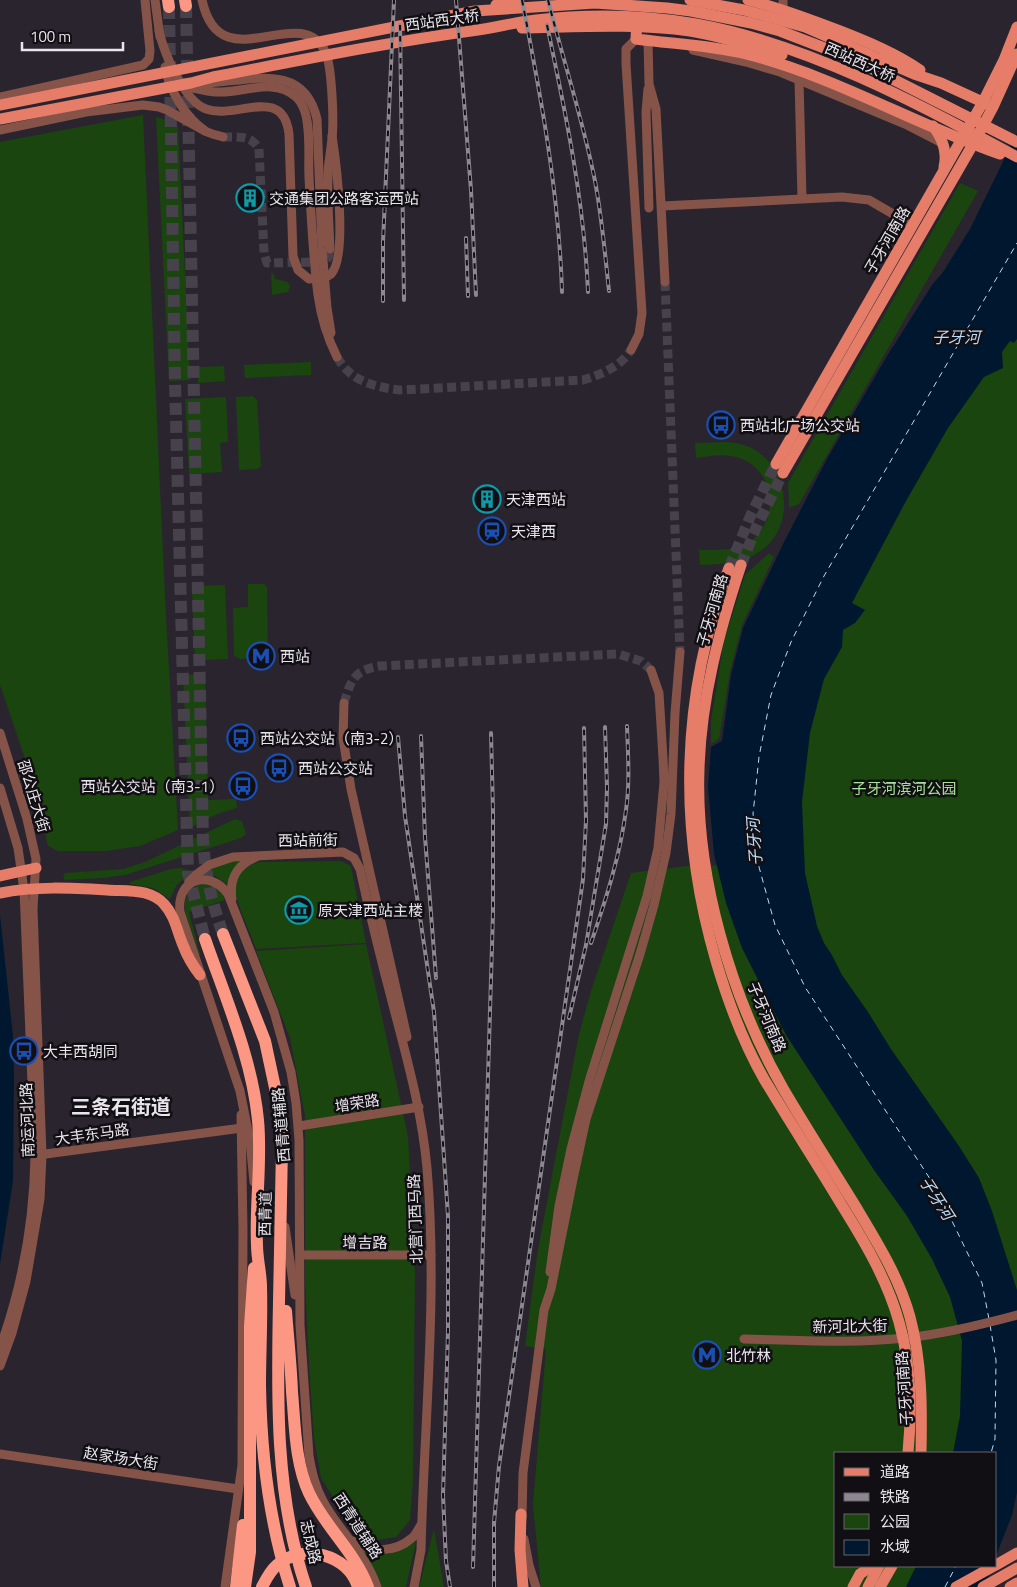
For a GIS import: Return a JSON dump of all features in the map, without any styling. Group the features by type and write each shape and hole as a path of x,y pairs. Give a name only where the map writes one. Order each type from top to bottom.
{"highway":[{"name":"西青道","path":"223,934 265,1041 280,1111 281,1202 278,1409 286,1504"},
{"name":"西青道","path":"205,938 242,1046 253,1086 258,1120 259,1185 257,1245 261,1284 262,1422 266,1484 277,1541 290,1587"},
{"path":"245,1587 250,1552 249,1478 252,1289 257,1245"},
{"path":"280,1251 299,1458 308,1492 328,1525 359,1568 368,1587"},
{"path":"236,1587 249,1478"},
{"name":"志成路","path":"286,1504 293,1541 306,1587"},
{"path":"262,1587 267,1576 278,1564 292,1556 311,1552 324,1555 344,1565 358,1587"}],"main road":[{"path":"475,12 517,0"},
{"path":"638,0 642,40 705,45 766,59 801,75 988,150 1017,158"},
{"path":"690,0 744,10 795,24 941,83 966,94 985,106"},
{"path":"748,0 783,4 902,58 941,83"},
{"name":"西站西大桥","path":"0,105 475,12 564,5 614,4 675,9 751,23 803,39 853,59 1017,142"},
{"name":"西站西大桥","path":"0,119 188,85 213,77 352,50 538,20 599,16 632,17 693,23 724,30 800,53 844,71 929,111 1017,158"},
{"path":"485,29 626,26 656,27 717,36 819,68 925,117 973,135"},
{"name":"子牙河南路","path":"960,154 941,176 912,225 779,469 960,154 973,135 1017,27"},
{"name":"子牙河南路","path":"985,106 1017,54"},
{"path":"925,117 937,130 943,144 945,160 941,176"},
{"name":"子牙河南路","path":"735,566 706,697 700,750 698,787 703,855 714,908 732,973 759,1043 784,1089 882,1252 900,1289 905,1323 903,1339 910,1401 908,1452"},
{"path":"0,876 36,868"},
{"path":"1,893 68,887 138,892 151,895 161,900 174,918 183,946 200,975"},
{"name":"子牙河南路","path":"905,1323 915,1337 921,1376 922,1452"},
{"path":"522,1514 520,1550 523,1587"},
{"path":"997,1564 1017,1553"},
{"path":"852,1587 860,1574 870,1567"},
{"path":"868,1587 878,1567"},
{"path":"880,1587 891,1567"},
{"path":"956,1587 991,1567"},
{"path":"983,1587 1017,1568"},
{"path":"1010,1587 1017,1584"}],"street":[{"path":"0,97 143,65 149,59 145,0"},
{"path":"155,0 166,72 182,106 205,132"},
{"path":"159,31 166,57 172,69 188,85 193,100 206,109 270,107 279,110 284,116 289,134 294,256 298,270 309,278 326,278 335,268 339,254 340,213 338,176 332,136 330,66 324,49 313,36 296,30 252,38 240,39 230,37 220,32 212,24 206,15 202,0"},
{"path":"631,350 639,334 642,321 642,302 628,109 626,49 642,40 649,84 656,109 665,282"},
{"path":"115,72 124,107"},
{"path":"802,198 801,75 905,124 960,154"},
{"path":"173,89 188,85 279,79 292,82 299,87 315,108 326,298 337,357 326,331 318,296 305,112 302,103 284,89 266,87 220,92 188,85"},
{"path":"649,84 646,112 649,208"},
{"path":"0,130 86,112 143,106 159,107 205,132 222,137"},
{"path":"330,249 328,176 332,136"},
{"path":"662,206 842,197 868,200 912,225"},
{"path":"544,1310 552,1289 572,1179 586,1119 640,954 654,905 669,834 680,652"},
{"path":"536,1587 529,1566 522,1514 525,1450 559,1206 571,1149 590,1078 645,905 658,848 663,790 663,758 659,693 651,670"},
{"path":"344,703 343,738 351,789 399,999 416,1092"},
{"name":"邵公庄大街","path":"0,733 35,849 36,868"},
{"name":"邵公庄大街","path":"0,788 18,848 22,871"},
{"name":"西站前街","path":"186,885 196,874 215,862 232,856 343,852 354,858"},
{"path":"232,902 232,883 238,868 261,854"},
{"name":"北营门西马路","path":"354,858 360,869 377,947 416,1092 427,1166 431,1258 421,1550 414,1587"},
{"name":"南运河北路","path":"0,1366 12,1333 26,1281 40,1200 30,890 36,868"},
{"name":"南运河北路","path":"22,871 30,890"},
{"name":"西青道辅路","path":"186,885 199,881 214,882 224,889 232,902 277,1022 291,1072 299,1126 300,1325 309,1456 313,1477 323,1501 374,1577 377,1587"},
{"path":"186,885 180,898 180,912 240,1091 246,1119 257,1214"},
{"path":"225,1587 242,1465 242,1128 233,1068"},
{"name":"增荣路","path":"299,1126 418,1107"},
{"name":"大丰东马路","path":"38,1155 242,1128"},
{"name":"南运河北路","path":"0,1348 10,1317 27,1240 38,1155"},
{"path":"281,1202 300,1325"},
{"name":"增吉路","path":"300,1258 431,1258"},
{"name":"新河北大街","path":"744,1339 860,1341 903,1339 956,1331 1017,1315"},
{"name":"赵家场大街","path":"0,1454 238,1489"},
{"path":"349,1538 366,1548 387,1549 401,1545 414,1538 422,1523"}],"green space":[{"path":"143,115 165,597 178,830 140,846 106,851 58,851 48,846 29,770 0,685 0,142"},
{"path":"156,117 178,127 190,380 169,381"},
{"path":"960,183 978,191 799,504 789,508 788,483"},
{"path":"271,273 274,274 275,279 289,284 288,292 272,295"},
{"name":"子牙河滨河公园","path":"1017,311 1017,1304 818,957 790,782 865,537"},
{"path":"311,362 311,375 245,378 244,365"},
{"path":"224,366 225,381 198,383 197,367"},
{"path":"253,396 257,400 261,466 257,469 239,470 236,397"},
{"path":"226,397 228,442 220,443 222,472 189,474 185,399"},
{"path":"727,442 741,444 754,449 772,465 779,477 783,491 783,518 778,531 770,543 752,556 731,563 700,565 699,550 731,549 748,543 759,533 767,520 770,507 769,493 765,480 756,468 745,460 726,455 696,458 695,443"},
{"path":"769,553 774,557 742,625 730,672 719,739 711,744 711,720 724,641 745,575"},
{"path":"248,584 264,584 267,587 268,654 265,657 240,659 234,656 233,608 248,607"},
{"path":"225,585 228,659 195,660 192,586"},
{"path":"205,674 208,800 236,799 237,808 217,814 190,828 183,675"},
{"path":"235,819 242,821 246,834 241,838 125,875 65,880 63,878 65,873 123,869 145,862"},
{"path":"245,858 234,868 227,884 215,876 203,874 220,864"},
{"path":"341,861 351,866 366,943 256,949 235,889 237,880 242,872 259,862"},
{"name":"北竹林","path":"727,865 935,1245 967,1345 960,1452 834,1452 834,1567 922,1567 912,1587 541,1587 533,1505 546,1349 525,1346 538,1249 579,1034 591,991 631,873 687,866"},
{"path":"180,868 191,871 176,886 170,899 153,888 130,884 130,882"},
{"path":"206,884 218,889 225,900 189,912 199,955 185,912 185,899 192,889 198,885"},
{"path":"366,944 408,1136 415,1274 413,1480 410,1520 396,1537 377,1540 352,1527 321,1478 314,1438 305,1279 305,1116 290,1038 256,951"},
{"path":"434,1529 444,1587 419,1587"},
{"path":"416,1542 406,1587 381,1587 380,1580 363,1551 389,1554"}],"water":[{"name":"子牙河","path":"1017,133 1017,339 1014,343 1010,341 1002,352 1003,368 984,377 948,428 906,501 852,603 865,610 855,623 843,630 842,647 824,679 810,733 802,802 805,873 817,926 824,943 842,975 979,1178 992,1211 1017,1290 1017,1492 1012,1515 997,1553 997,1452 953,1452 960,1416 962,1341 950,1297 932,1259 907,1216 874,1170 786,1035 742,948 726,903 714,854 708,787 711,747 722,741 731,675 743,628 784,542 828,457 887,356 970,229"},
{"path":"0,915 13,1036 14,1078 13,1181 0,1264"},
{"path":"916,1567 992,1567 985,1587 906,1587"}],"ferry route":[{"path":"989,1319 982,1283 936,1188 805,987 775,925 759,867 753,814 759,757 771,695 791,642 824,576 1017,243"},
{"path":"990,1325 996,1360 995,1439 991,1452"},
{"path":"945,1587 955,1567"}],"tunnel":[{"path":"186,6 203,841 205,865 223,934"},
{"path":"169,7 175,382 188,873 205,939"},
{"path":"223,137 248,139 256,144 259,149 264,253 267,263 320,262 328,258 330,249"},
{"path":"665,282 680,652"},
{"path":"337,357 342,365 356,377 372,385 400,390 583,380 610,369 622,361 631,350"},
{"path":"729,568 750,517 776,464"},
{"path":"741,565 756,528 783,473"},
{"path":"344,703 355,677 364,670 380,666 618,654 641,661 651,670"}],"railway":[{"path":"383,301 383,242 394,0"},
{"path":"456,0 471,190 476,295"},
{"path":"522,0 548,145 557,218 562,292"},
{"path":"548,0 585,135 595,181 609,291"},
{"path":"400,25 404,300"},
{"path":"547,25 578,191 583,224 588,292"},
{"path":"466,238 468,296"},
{"path":"591,943 612,877 626,810 628,789 627,726"},
{"path":"569,1018 586,945 606,824 605,727"},
{"path":"494,1587 494,1523 499,1466 583,879 586,820 584,728"},
{"path":"473,1567 493,913 491,733"},
{"path":"421,736 425,837 436,978"},
{"path":"398,737 405,816 434,1012 448,1216 448,1331 443,1495 446,1561 450,1587"}],"place":[{"name":"交通集团公路客运西站","path":"250,198"},
{"name":"西站北广场公交站","path":"721,425"},
{"name":"天津西站","path":"487,499"},
{"name":"天津西","path":"492,531"},
{"name":"西站","path":"261,656"},
{"name":"西站公交站（南3-2）","path":"241,738"},
{"name":"西站公交站","path":"279,768"},
{"name":"西站公交站（南3-1）","path":"243,786"},
{"name":"原天津西站主楼","path":"299,910"},
{"name":"大丰西胡同","path":"24,1051"},
{"name":"北竹林","path":"707,1355"}],"district":[{"name":"三条石街道","path":"121,1106"}]}
